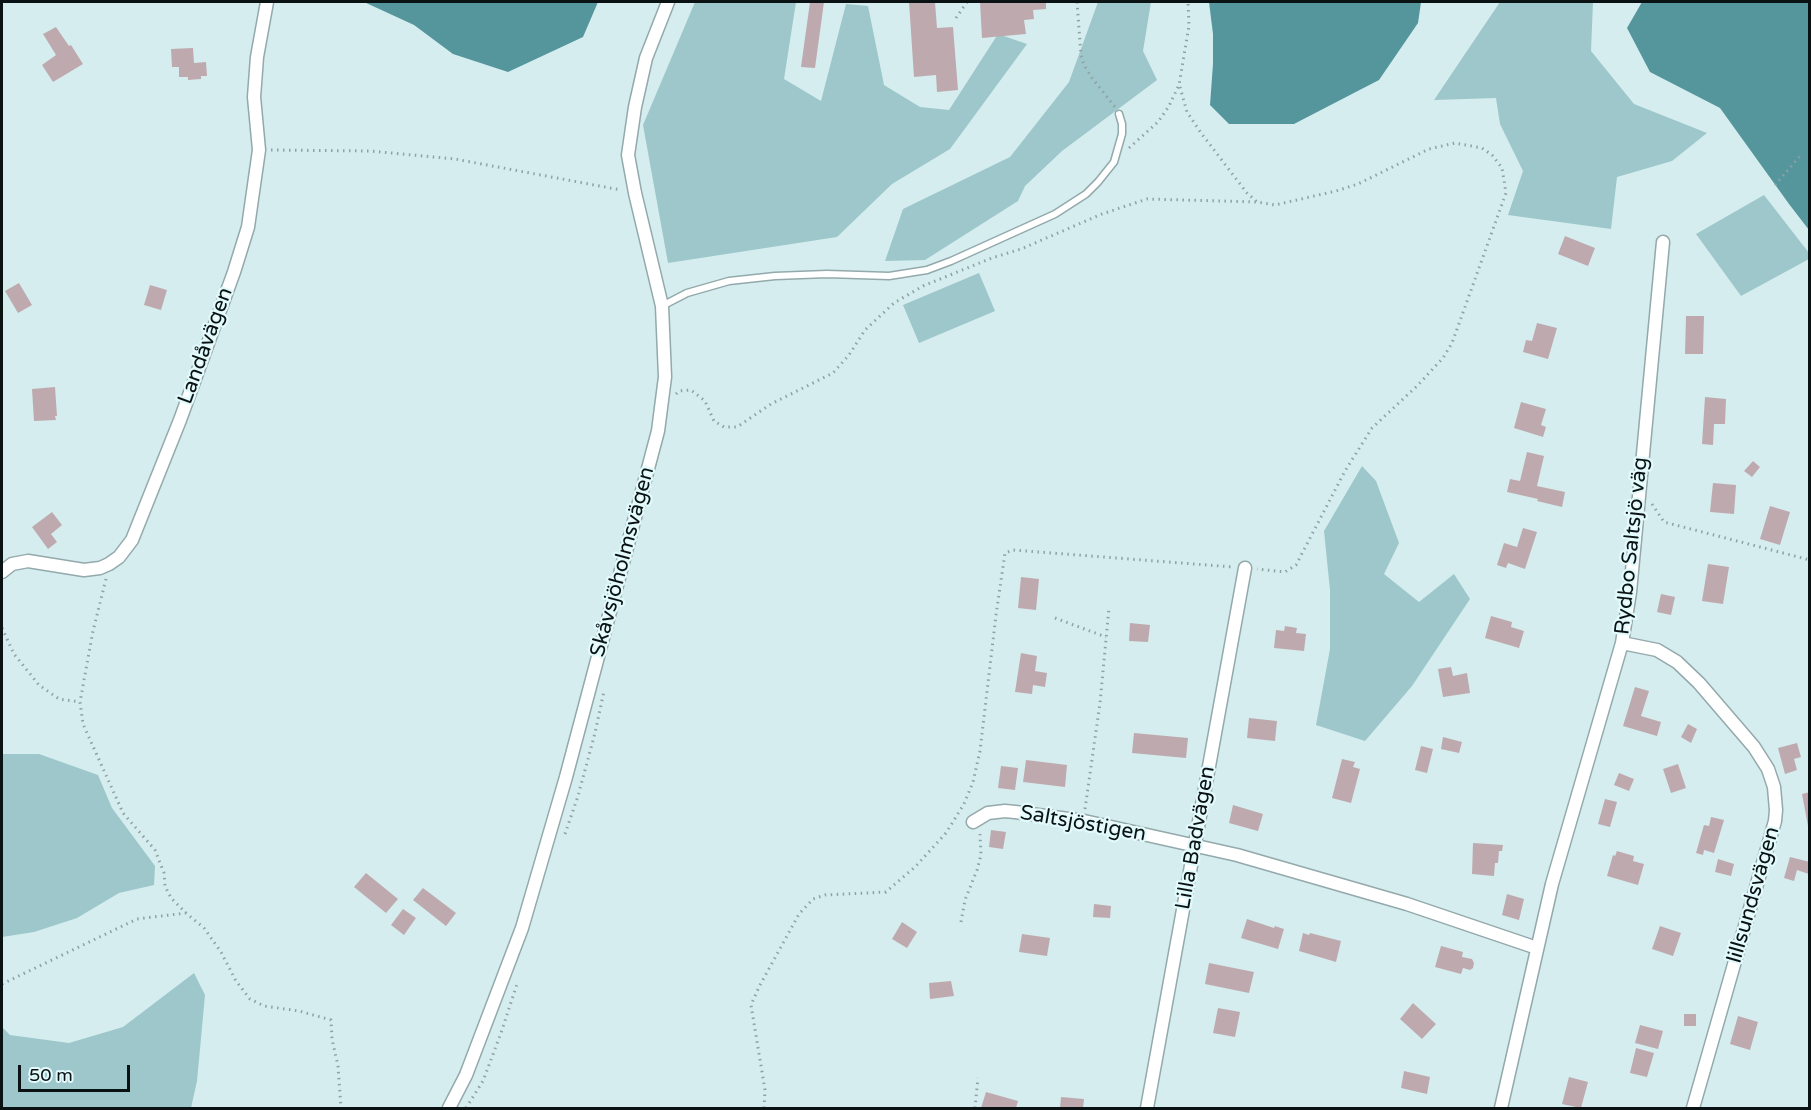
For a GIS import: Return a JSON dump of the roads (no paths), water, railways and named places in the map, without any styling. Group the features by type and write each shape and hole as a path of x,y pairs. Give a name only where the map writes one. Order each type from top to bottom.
{"street":[{"name":"Landåvägen","path":"2,572 12,564 28,561 84,570 100,568 109,564 126,550 140,522 234,272 248,227 259,150 254,97 257,57 267,2"},
{"name":"Skåvsjöholmsvägen","path":"448,1108 466,1075 522,928 566,777 658,431 665,377 662,306 628,155 635,107 646,58 668,2"},
{"name":"Rydbo Saltsjö väg","path":"1501,1108 1537,948 1564,843 1622,643 1630,592 1662,242"},
{"name":"Lilla Badvägen","path":"1147,1108 1245,568"},
{"name":"lillsundsvägen","path":"1622,643 1664,652 1698,683 1761,756 1768,769 1775,798 1775,821 1693,1108"},
{"name":"Saltsjöstigen","path":"977,820 988,813 1005,811 1084,821 1195,845"},
{"path":"1195,845 1407,904 1537,948"}],"lane":[{"path":"662,306 687,293 729,281 827,274 889,276 927,270 1013,233 1074,203 1098,182 1114,162 1122,134 1119,114"}]}
